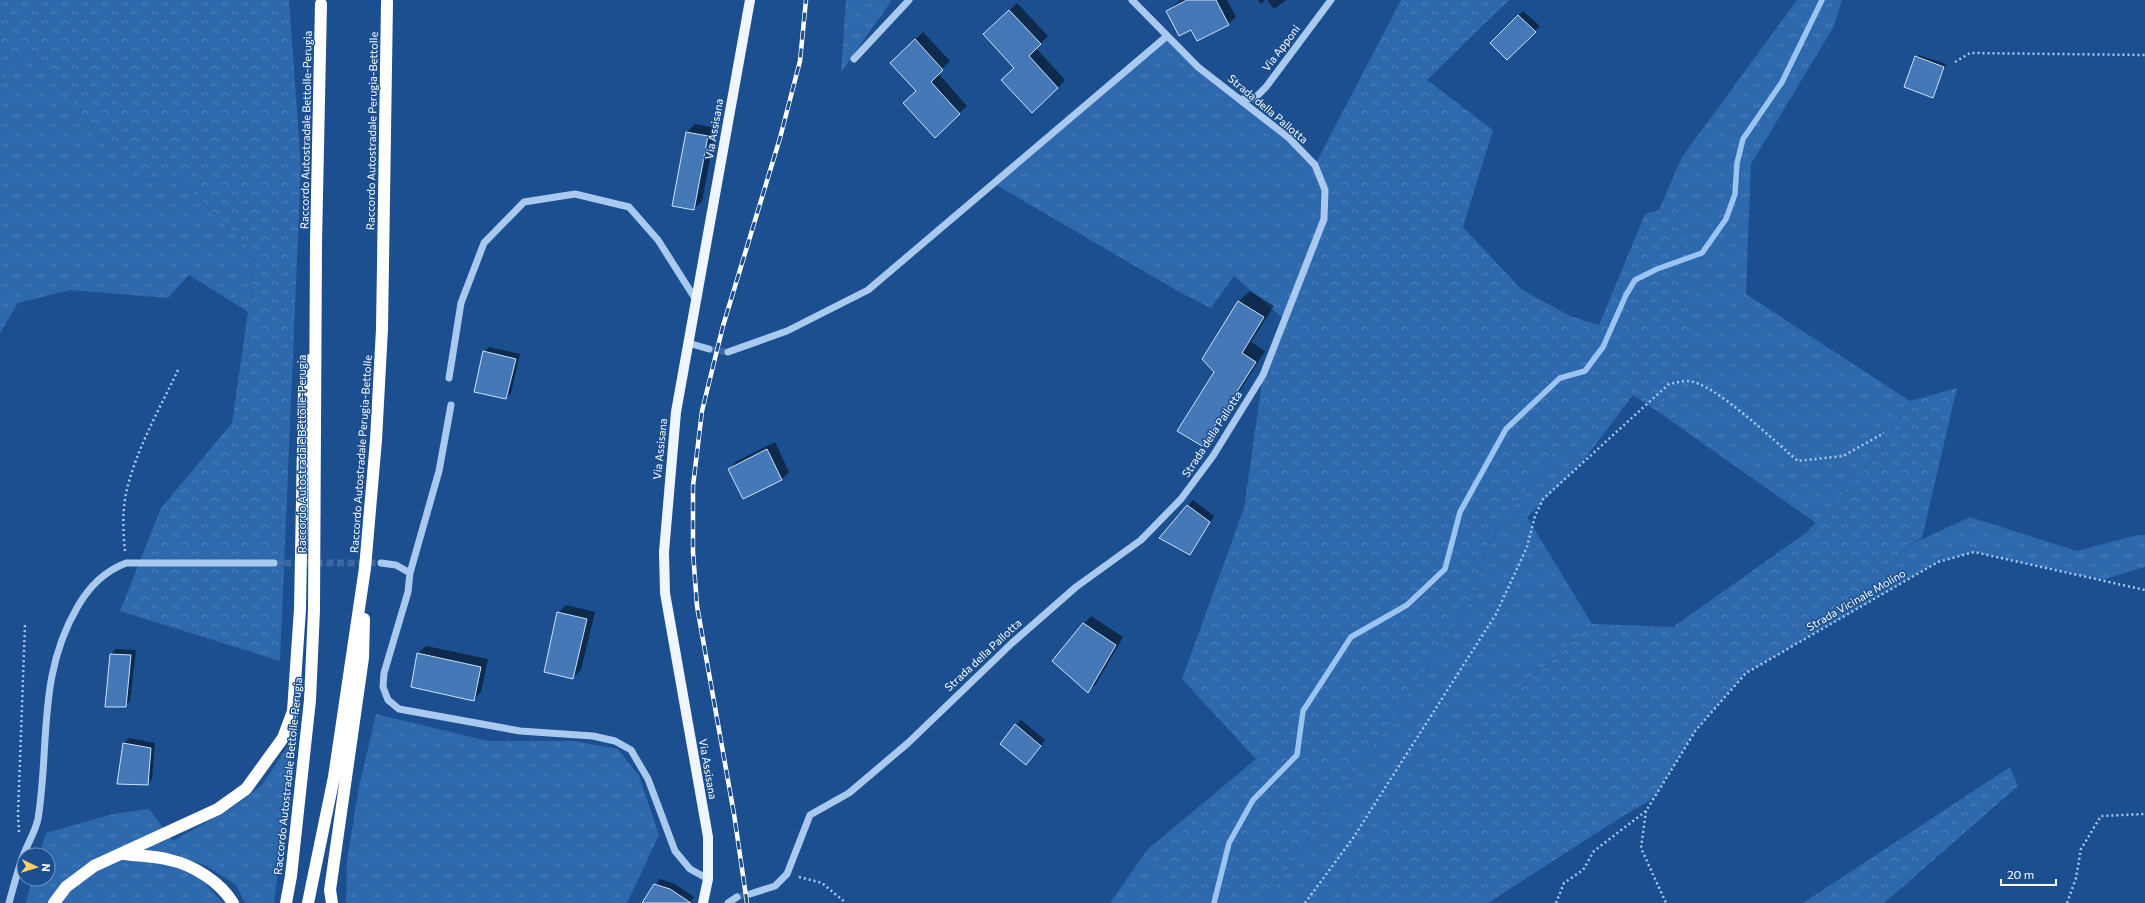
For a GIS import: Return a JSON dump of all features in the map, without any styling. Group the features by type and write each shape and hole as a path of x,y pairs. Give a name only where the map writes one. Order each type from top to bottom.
{"highway":[{"name":"Raccordo Autostradale Perugia-Bettolle","path":"308,903 334,777 365,568 376,440 382,329 387,2"},
{"name":"Raccordo Autostradale Bettolle-Perugia","path":"286,903 291,876 310,700 314,610 316,325 321,4"},
{"path":"54,903 66,887 94,866 123,854 218,809 246,789 283,738 292,711 300,609 304,392 316,325"},
{"path":"332,903 330,890 363,658 365,568"},
{"path":"123,854 171,860 198,871 226,891 233,903"}],"main road":[{"name":"Via Assisana","path":"704,903 708,879 708,838 665,594 664,552 666,513 676,412 750,0"}],"street":[{"path":"854,59 909,0"},
{"name":"Strada della Pallotta","path":"750,894 775,886 787,874 810,815 849,793 908,743 1012,643 1076,587 1141,540 1181,499 1213,456 1263,375 1324,220 1325,190 1315,164 1289,138 1242,99 1198,67 1132,0"},
{"name":"Via Apponi","path":"1242,99 1255,98 1266,87 1331,0"},
{"path":"728,352 788,331 868,290 1167,36"},
{"path":"449,378 462,303 484,243 524,202 575,194 629,207 658,240 696,300"},
{"path":"688,343 709,349"},
{"path":"451,406 439,471 410,573 407,599 384,672 383,687 388,700 399,709 520,731 593,736 615,741 631,750 648,779 675,850 690,869 708,879"},
{"path":"27,847 38,821 47,704 53,662 65,627 86,593 111,569 126,563 274,563"},
{"path":"381,563 396,565 410,573"},
{"path":"9,903 16,879"},
{"path":"728,903 737,897"}],"path":[{"path":"1956,62 1970,53 2145,54"},
{"path":"126,563 123,529 126,490 137,460 178,370"},
{"path":"1305,903 1353,838 1496,614 1527,547 1543,498 1669,384 1688,381 1703,386 1730,404 1798,461 1842,456 1884,433"},
{"name":"Strada Vicinale Molino","path":"1646,811 1696,730 1746,673 1938,562 1974,552 2145,590"},
{"path":"21,847 18,814 25,625"},
{"path":"1556,903 1564,883 1583,870 1594,851 1646,811"},
{"path":"1646,811 1641,848 1666,903"},
{"path":"2067,903 2076,878 2081,849 2101,816 2145,814"},
{"path":"787,874 822,883 846,903"}],"green space":[{"path":"0,0 289,0 301,166 280,661 120,611 161,508 232,423 256,256 177,175 139,183 29,48 0,83"},
{"path":"846,0 892,0 841,72"},
{"path":"1401,0 1509,0 1427,80 1493,130 1463,227 1521,289 1570,316 1599,325 1645,214 1677,205 1690,269 1689,358 1657,411 1633,395 1581,464 1557,447 1489,540 1475,596 1265,903 1172,903 1148,849 1256,759 1182,679 1244,508 1263,375 1324,219 1325,190 1315,165"},
{"path":"1797,0 1842,0 1834,26 1751,164 1746,294 1910,401 1870,464 1816,523 1657,411 1689,357 1677,205 1659,210 1682,157"},
{"path":"1167,36 1312,161 1321,180 1324,214 1286,321 1234,276 1211,308 1181,293 993,183"},
{"path":"29,48 139,183 177,175 256,256 248,312 189,275 168,298 70,290 18,303 0,333 0,83"},
{"path":"1957,388 1922,538 1903,548 1876,598 1746,673 1696,730 1654,798 1623,816 1488,903 1346,903 1360,861 1396,792 1506,701 1592,624 1673,627 1807,532 1870,464 1910,401"},
{"path":"1557,447 1581,464 1527,517 1592,624 1506,701 1360,861 1346,903 1265,903 1475,596 1489,540"},
{"path":"1970,517 2077,551 2137,535 2145,535 2145,567 2102,580 1974,552 1938,562 1876,598 1903,548"},
{"path":"376,714 488,741 573,741 618,749 639,776 659,835 627,903 346,903 347,860 359,787"},
{"path":"295,735 274,903 245,903 236,885 207,866 181,857 223,903 26,903 30,887 56,887 56,847 42,847 46,833 113,814 149,809 173,841 235,806 262,785"},
{"path":"2010,767 2018,786 1884,903 1803,903"},
{"path":"1148,849 1175,903 1110,903"}],"building":[{"path":"1187,0 1216,0 1229,25 1197,41 1191,30 1179,36 1166,11"},
{"path":"1009,10 1041,44 1029,56 1058,88 1032,113 1001,80 1014,68 983,34"},
{"path":"1518,15 1536,32 1507,60 1490,43"},
{"path":"915,39 943,70 931,82 960,114 935,138 903,103 916,91 890,63"},
{"path":"1915,56 1944,67 1933,98 1904,87"},
{"path":"686,132 708,136 694,210 672,206"},
{"path":"1238,301 1264,317 1242,353 1256,362 1202,446 1177,431 1214,372 1202,359"},
{"path":"483,351 516,359 506,399 474,392"},
{"path":"767,449 782,480 743,499 728,469"},
{"path":"1187,505 1210,522 1190,555 1159,538"},
{"path":"557,612 587,619 573,679 544,672"},
{"path":"1083,623 1116,645 1088,693 1052,661"},
{"path":"417,653 481,667 474,701 411,687"},
{"path":"110,654 131,655 126,707 105,707"},
{"path":"1015,724 1041,746 1026,765 1000,744"},
{"path":"123,743 151,748 148,785 117,784"},
{"path":"654,884 670,889 691,903 642,903"}],"waterway":[{"path":"1214,903 1229,843 1253,800 1297,755 1303,711 1351,637 1407,605 1445,569 1460,512 1506,429 1560,378 1585,371 1603,347 1626,295 1635,280 1657,269 1702,253 1726,219 1735,194 1737,163 1743,139 1782,82 1822,0"}],"tunnel":[{"path":"709,349 728,352"},
{"path":"274,563 381,563"},
{"path":"737,897 750,894"}],"railway":[{"path":"747,903 734,814 697,606 693,552 693,486 702,411 723,326 780,138 800,61 806,0"}]}
